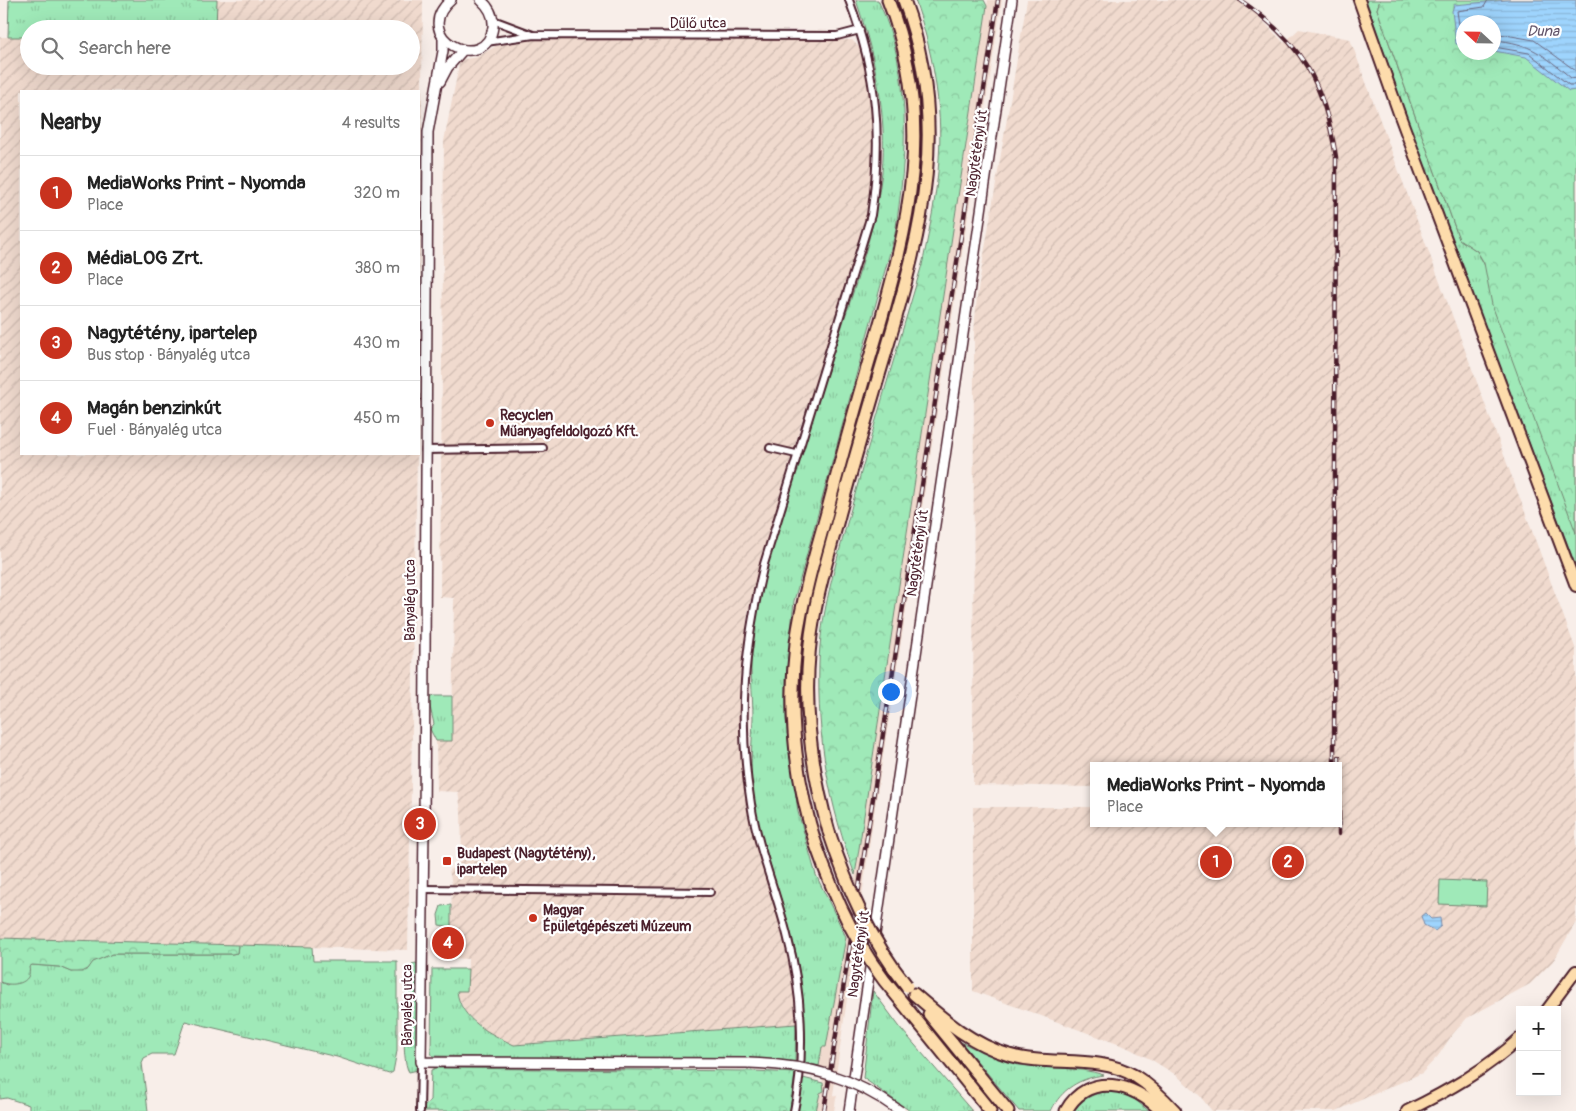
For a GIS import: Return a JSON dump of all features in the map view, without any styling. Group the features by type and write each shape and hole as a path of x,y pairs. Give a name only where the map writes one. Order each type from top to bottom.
{"highway":[{"path":"888,0 901,37 911,84 915,132 913,174 901,250 846,440 804,596 792,695 795,743 800,786 816,845 834,894 864,952 990,1111"},
{"path":"904,0 914,32 925,81 929,132 928,177 920,227 906,283 865,423 814,618 808,683 809,724 816,780 829,832 855,901 885,956 910,990 1008,1111"},
{"path":"910,990 958,1031 985,1046 1023,1058 1098,1064 1119,1069 1149,1086 1175,1111"},
{"path":"1066,1111 1080,1095 1093,1088 1105,1085 1132,1089 1160,1111"}],"main road":[{"path":"1359,0 1576,586"},
{"path":"1550,1006 1576,971"},
{"path":"1407,1111 1469,1078 1504,1053 1516,1042"}],"street":[{"path":"481,0 492,16"},
{"path":"443,38 456,48 463,50 474,49 486,42 493,28 494,0"},
{"path":"794,1111 801,1043 797,989 787,934 751,805 743,732 743,695 752,614 796,454 858,264 871,215 877,175 878,131 870,64 849,0"},
{"name":"Nagytétényi út","path":"849,1111 1012,0"},
{"name":"Bányalég utca","path":"420,1111 428,132 443,51 443,38 440,32 439,18 447,2"},
{"name":"Dűlő utca","path":"492,16 534,35"},
{"name":"Dűlő utca","path":"486,42 534,35 837,36 860,30"},
{"name":"Bányalég utca","path":"435,90 448,67 463,50"},
{"path":"425,450 543,448"},
{"path":"770,448 796,454"},
{"path":"423,889 710,892"},
{"path":"421,1062 750,1063 797,1067 834,1075 870,1091 900,1111"}],"shaded area":[{"path":"217,0 423,0 420,254 420,90 20,90 20,455 417,455 408,950 0,938 0,37 20,37 20,75 420,75 420,20 216,20"},
{"path":"988,0 1002,0 875,807 833,1095 837,1096 834,1111 816,1111 823,1083 819,1066 822,1046 826,1047 846,937"},
{"path":"1027,0 1237,0 1257,15 1284,43 1299,29 1350,39 1576,650 1576,922 1554,960 1530,984 1467,1018 1452,1035 1438,1056 1422,1073 1336,1111 1212,1111 1199,1095 1176,1075 1152,1060 1126,1047 973,991 973,807 1090,807 1090,827 1342,827 1342,762 1090,762 1090,787 973,785 974,333 977,296"},
{"path":"531,40 852,40 861,49 873,105 874,133 873,174 866,219 847,288 802,421 760,563 748,612 740,680 741,754 750,819 786,944 793,985 796,1024 514,1045 486,1032 466,1013 458,997 457,991 467,991 468,959 450,958 452,884 449,870 457,867 462,858 461,811 458,792 437,791 436,741 452,740 454,598 440,597 444,141 460,60 477,57 496,46"}],"green space":[{"path":"9,0 217,0 216,20 20,20 20,37 8,37"},
{"path":"856,0 878,0 889,28 902,86 904,145 895,234 794,601 786,678 786,720 798,812 816,875 846,937 826,1047 822,1047 819,1066 804,1062 802,999 796,952 766,852 752,789 753,718 751,651 761,591 770,558 872,229 879,191 883,150 881,107 874,63"},
{"path":"915,0 984,0 987,6 855,875 838,823 826,771 820,719 820,646 822,627 834,571 923,261 935,197 940,139 938,98 931,58"},
{"path":"1366,0 1380,0 1377,9 1459,239 1477,251 1576,437 1576,567 1414,138"},
{"path":"1380,0 1576,0 1576,533 1492,305 1484,263 1477,251 1459,239 1377,9"},
{"path":"452,696 452,741 436,741 430,729 434,724 428,698"},
{"path":"1440,880 1487,882 1486,906 1439,904"},
{"path":"451,905 451,927 439,925 438,915 441,906"},
{"path":"0,938 238,945 237,953 232,954 112,954 93,962 88,969 82,972 71,972 59,967 32,965 29,967 28,977 25,981 10,984 0,982"},
{"path":"238,945 312,947 313,961 397,961 397,1051 393,1072 389,1074 337,1057 185,1021 174,1054 152,1054 144,1058 142,1063 148,1111 29,1111 29,1105 7,1098 0,1099 0,982 7,985 32,965 59,967 71,972 88,969 92,962 112,954 232,954 237,953"},
{"path":"416,963 421,967 418,1070 409,1072 406,1064 404,1036 405,1001 409,972 412,964"},
{"path":"432,969 468,969 467,991 457,991 459,1001 464,1010 478,1025 514,1045 796,1024 795,1062 433,1056 431,1053"},
{"path":"873,991 902,1030 972,1111 910,1111 863,1078"},
{"path":"961,1042 1004,1061 1019,1065 1083,1070 1104,1075 1087,1079 1072,1086 1060,1097 1051,1111 1019,1111"},
{"path":"436,1068 795,1073 790,1111 424,1111 424,1107 430,1100 431,1070"},
{"path":"803,1078 823,1083 824,1091 820,1093 816,1111 797,1111"},
{"path":"1111,1091 1128,1094 1149,1111 1071,1111 1089,1097"}],"water":[{"name":"Duna","path":"1507,0 1576,0 1576,90 1569,91 1526,57 1501,52 1501,15 1456,15 1456,44 1452,11 1454,5"},
{"path":"1425,913 1431,919 1440,918 1441,926 1435,931 1424,925 1421,916"}],"railway":[{"path":"824,1111 998,0"},
{"path":"1240,0 1280,32 1307,67 1325,107 1336,157 1334,762"},
{"path":"1339,757 1339,762"},
{"path":"1339,827 1339,834"}],"place":[{"name":"Recyclen Műanyagfeldolgozó Kft.","path":"490,423"},
{"name":"Nagytétény, ipartelep","path":"420,824"},
{"name":"Budapest (Nagytétény), ipartelep","path":"447,861"},
{"name":"MediaWorks Print - Nyomda","path":"1216,862"},
{"name":"MédiaLOG Zrt.","path":"1288,862"},
{"name":"Magyar Épületgépészeti Múzeum","path":"533,918"},
{"name":"Magán benzinkút","path":"448,943"}]}
